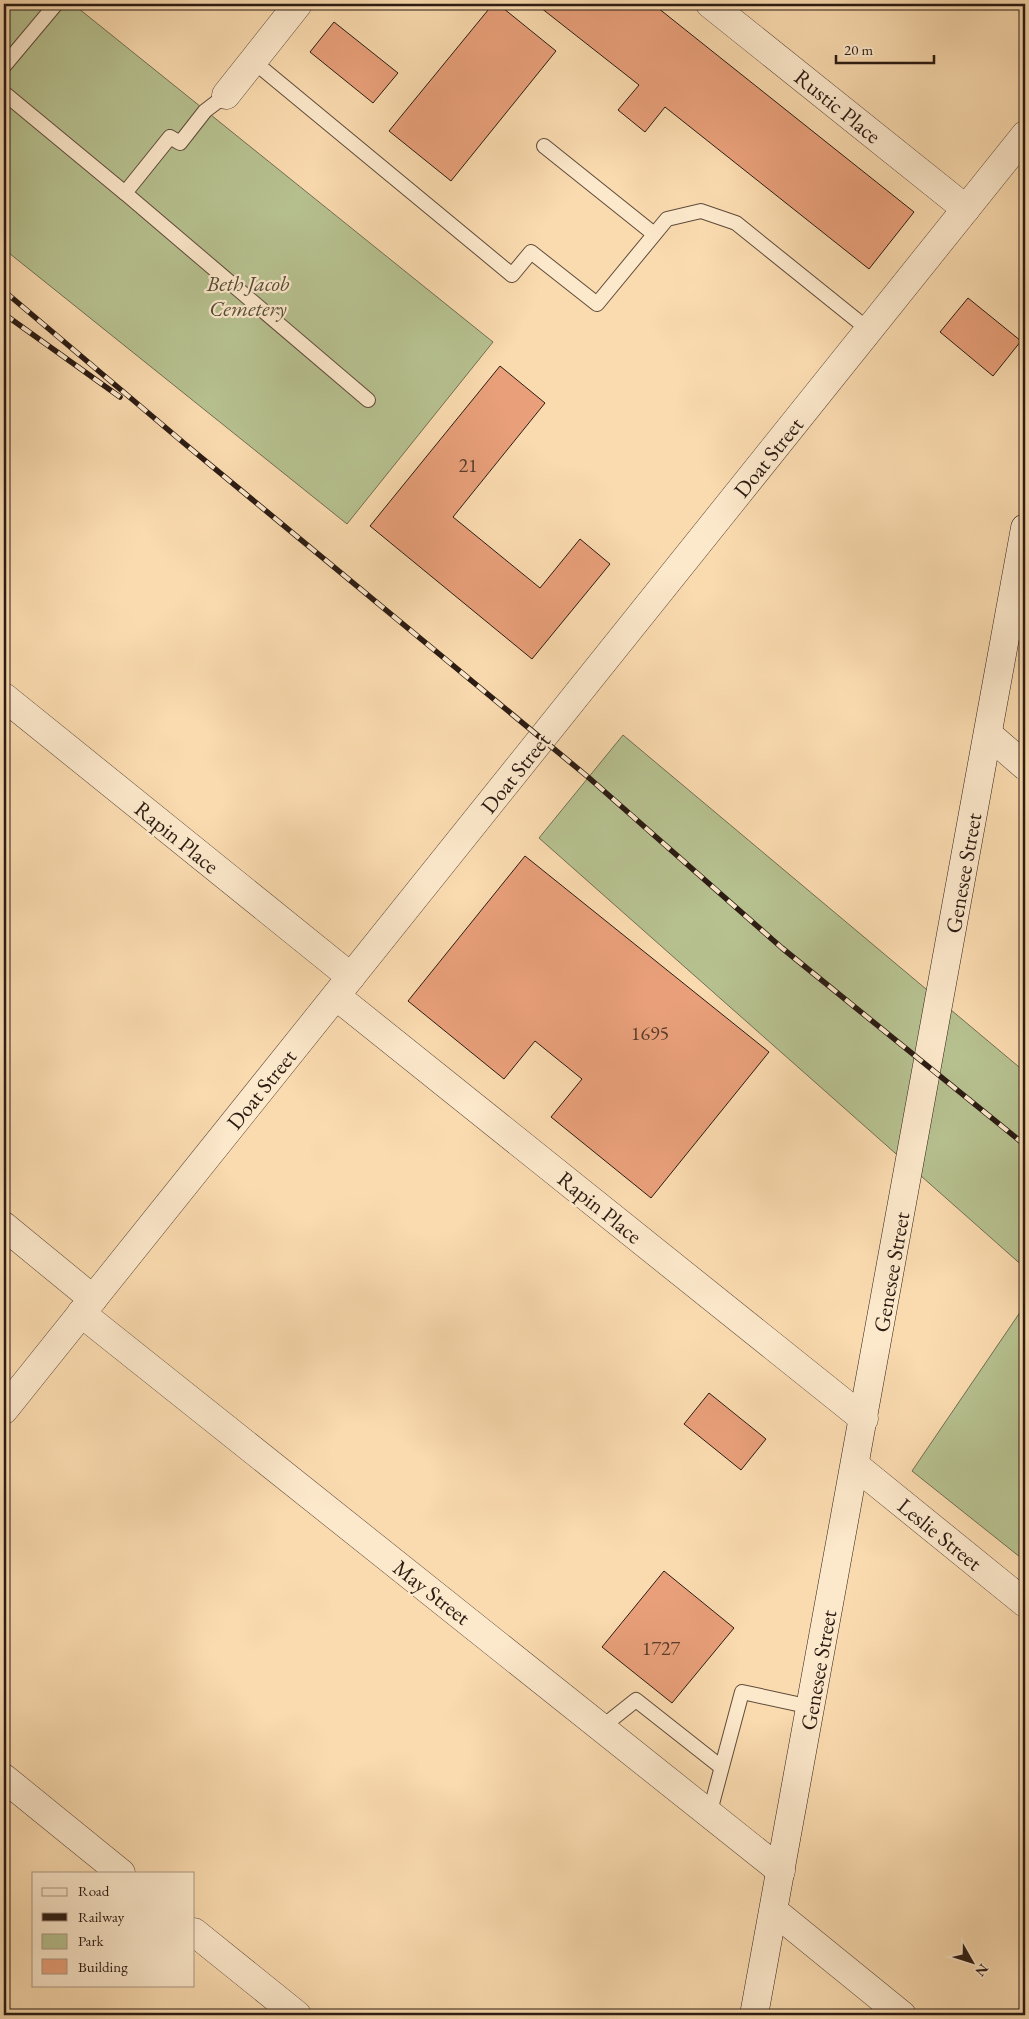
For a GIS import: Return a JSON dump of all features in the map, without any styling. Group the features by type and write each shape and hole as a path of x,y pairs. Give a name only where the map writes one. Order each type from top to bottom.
{"street":[{"path":"215,103 298,4"},
{"name":"Rustic Place","path":"710,4 966,209"},
{"name":"Doat Street","path":"4,1410 1025,135"},
{"name":"Genesee Street","path":"754,2015 856,1466 1025,528"},
{"name":"Rapin Place","path":"4,698 343,986 864,1419"},
{"path":"988,734 1025,766"},
{"name":"May Street","path":"4,1226 87,1306 709,1815 781,1871"},
{"name":"Leslie Street","path":"856,1466 1025,1603"},
{"path":"4,1778 120,1872"},
{"path":"774,1911 902,2015"},
{"path":"195,1933 297,2015"}],"lane":[{"path":"4,66 56,4"},
{"path":"252,61 512,274 531,252 597,304 667,218 701,211 736,223 869,330"},
{"path":"4,94 125,193 368,400"},
{"path":"125,193 170,137 180,142 215,103"},
{"path":"544,146 654,234"},
{"path":"709,1815 742,1692 811,1707"},
{"path":"602,1727 636,1700 722,1767"}],"green space":[{"name":"Beth Jacob Cemetery","path":"4,4 73,4 493,342 347,524 4,249"},
{"path":"623,735 1025,1072 1025,1268 539,838"},
{"path":"1025,1305 1025,1561 912,1471"}],"building":[{"path":"493,4 498,4 556,51 451,181 389,131"},
{"path":"536,4 653,4 914,212 869,269 665,107 645,132 618,110 639,85"},
{"path":"334,22 398,73 373,103 310,52"},
{"path":"968,298 1021,341 993,376 940,332"},
{"path":"500,366 545,403 453,517 540,588 580,539 610,564 532,659 370,526"},
{"path":"525,856 769,1052 651,1198 551,1117 582,1079 535,1041 504,1079 408,1001"},
{"path":"709,1393 766,1439 741,1470 684,1424"},
{"path":"664,1571 734,1628 672,1703 602,1647"}],"railway":[{"path":"4,291 185,444 588,777 782,948 1025,1145"},
{"path":"4,314 120,397"}]}
